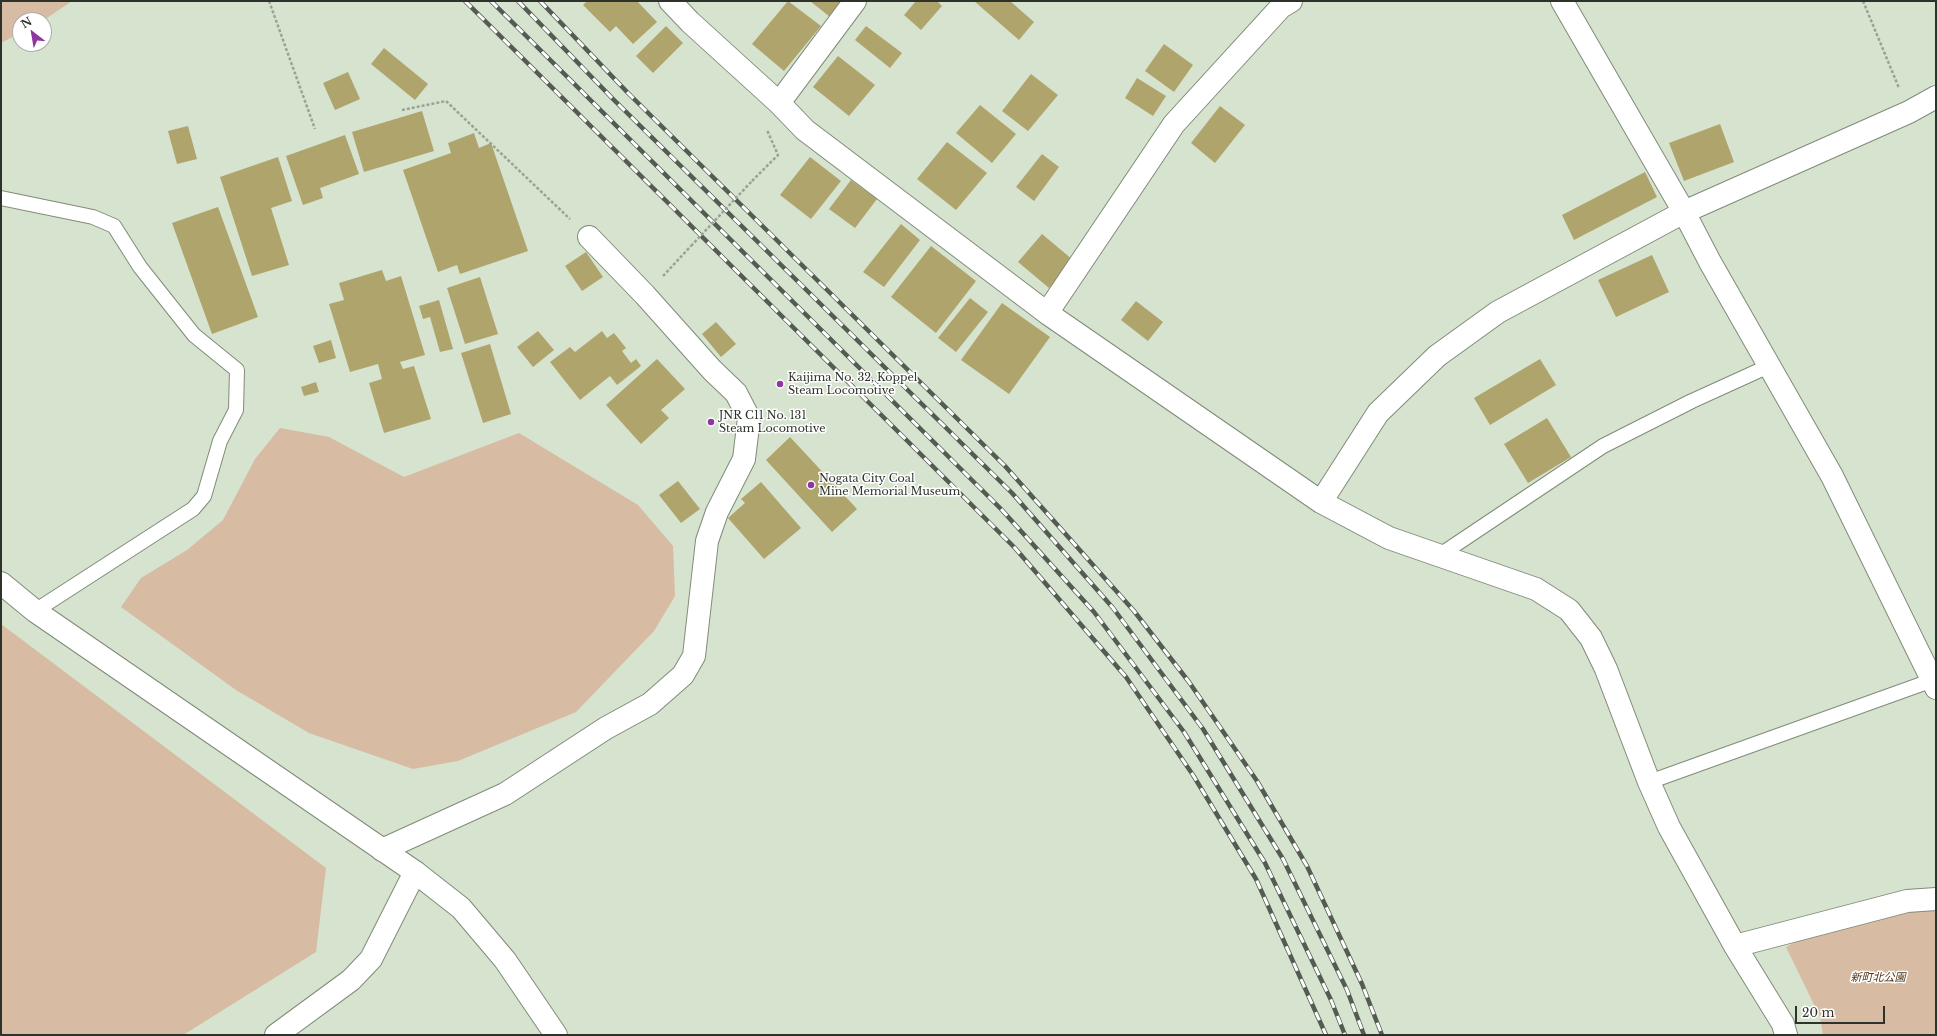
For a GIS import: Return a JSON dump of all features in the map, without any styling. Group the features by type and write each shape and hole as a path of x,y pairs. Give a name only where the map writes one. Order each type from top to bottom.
{"street":[{"path":"670,1 690,22 779,103 805,130 1047,313 1321,502 1389,538 1536,589 1569,610 1591,638 1606,669 1649,782 1669,827 1735,946 1783,1024 1786,1035"},
{"path":"779,103 855,1"},
{"path":"1047,313 1174,124 1281,8 1290,1"},
{"path":"1562,1 1684,212 1710,262 1832,476 1934,684"},
{"path":"1321,502 1378,414 1437,356 1498,312 1684,212 1909,112 1936,97"},
{"path":"382,850 505,794 606,728 650,704 683,675 694,656 707,541 717,512 744,459 749,418 736,393 712,370 645,295 589,237"},
{"path":"1,583 36,611 415,872 461,908 505,960 556,1035"},
{"path":"276,1035 351,980 371,959 415,872"},
{"path":"1735,946 1907,901 1936,899"}],"lane":[{"path":"1,198 93,217 114,226 140,267 194,335 237,370 236,410 220,441 204,496 193,509 36,611"},
{"path":"1440,555 1603,446 1692,401 1769,366"},
{"path":"1649,782 1934,684"}],"path":[{"path":"269,1 315,129"},
{"path":"1863,1 1909,112"},
{"path":"402,110 446,101 589,237"},
{"path":"645,295 752,180 778,155 762,121 779,103"}],"green space":[{"path":"2,1 72,1 52,15 52,12 12,12 12,37 1,43"},
{"path":"280,428 329,437 404,477 519,433 638,505 673,546 675,596 654,631 576,712 458,761 413,769 309,733 236,690 121,607 141,578 187,550 223,520 255,459"},
{"path":"1,624 326,868 316,952 183,1035 1,1035"},
{"name":"新町北公園","path":"1936,910 1936,1035 1823,1035 1820,1017 1786,947 1799,940 1900,912"}],"building":[{"path":"587,1 637,1 657,22 633,44 616,26 610,32 583,5"},
{"path":"788,1 821,26 784,71 752,44"},
{"path":"810,1 839,1 842,3 830,17"},
{"path":"916,1 937,1 942,6 921,30 904,15"},
{"path":"974,1 1010,1 1034,22 1019,40"},
{"path":"666,26 683,43 653,73 636,56"},
{"path":"866,26 902,53 890,68 855,40"},
{"path":"1164,44 1193,65 1174,92 1145,71"},
{"path":"384,48 428,84 415,100 371,64"},
{"path":"838,56 875,85 849,116 813,87"},
{"path":"348,72 360,99 335,110 323,83"},
{"path":"1031,74 1058,95 1028,131 1002,111"},
{"path":"1137,78 1166,96 1153,116 1125,98"},
{"path":"980,105 1016,134 992,163 956,133"},
{"path":"1220,106 1245,125 1215,163 1191,143"},
{"path":"422,111 434,151 364,172 352,132"},
{"path":"1720,124 1734,162 1684,181 1669,143"},
{"path":"188,126 197,159 177,164 168,131"},
{"path":"474,133 479,148 491,143 528,251 460,274 457,265 438,272 403,170 451,153 448,143"},
{"path":"345,135 359,174 320,188 323,198 303,205 286,156"},
{"path":"947,142 987,173 956,210 917,179"},
{"path":"1042,154 1059,167 1034,201 1016,187"},
{"path":"278,157 292,201 271,208 289,265 252,276 220,177"},
{"path":"810,157 841,181 811,219 780,195"},
{"path":"1645,172 1657,197 1574,240 1562,215"},
{"path":"851,180 877,199 855,228 829,209"},
{"path":"218,207 258,317 212,334 172,223"},
{"path":"901,224 920,240 884,287 863,272"},
{"path":"1042,234 1073,260 1049,288 1018,262"},
{"path":"931,246 976,281 936,333 891,297"},
{"path":"586,252 603,277 582,291 565,266"},
{"path":"1652,255 1669,292 1616,317 1598,280"},
{"path":"382,270 386,281 401,276 425,355 400,362 403,369 414,366 431,419 384,433 369,383 382,379 378,364 350,372 329,304 344,300 339,283"},
{"path":"480,277 498,334 465,344 447,288"},
{"path":"970,298 988,312 956,352 938,338"},
{"path":"439,300 453,349 440,352 430,317 423,319 419,306"},
{"path":"1136,301 1163,322 1148,341 1121,320"},
{"path":"1002,303 1050,337 1009,394 961,360"},
{"path":"716,322 736,344 721,357 702,334"},
{"path":"538,331 554,350 533,367 517,347"},
{"path":"602,331 607,338 614,333 626,348 622,351 631,363 636,359 641,366 617,385 610,376 580,400 550,362 570,347 575,352"},
{"path":"331,340 336,358 319,363 313,346"},
{"path":"490,344 511,414 483,423 461,353"},
{"path":"657,359 685,389 661,410 669,418 641,444 606,405"},
{"path":"1540,359 1556,385 1490,425 1474,398"},
{"path":"316,382 319,392 304,396 301,387"},
{"path":"1547,418 1571,457 1528,483 1504,444"},
{"name":"Nogata City Coal Mine Memorial Museum","path":"790,437 857,509 832,532 766,460"},
{"path":"678,481 700,509 681,523 659,495"},
{"path":"761,482 801,528 764,559 728,518 745,503 741,499"}],"railway":[{"path":"465,1 1015,548 1126,677 1193,775 1256,879 1326,1035"},
{"path":"491,1 1001,509 1094,612 1184,732 1265,863 1331,1000 1345,1035"},
{"path":"518,1 613,99 1012,493 1113,608 1203,729 1283,859 1347,990 1364,1035"},
{"path":"540,1 628,93 1005,466 1134,611 1189,682 1257,781 1307,866 1362,984 1382,1035"}],"place":[{"name":"Kaijima No. 32, Koppel Steam Locomotive","path":"780,384"},
{"name":"JNR C11 No. 131 Steam Locomotive","path":"711,422"},
{"name":"Nogata City Coal Mine Memorial Museum","path":"811,485"}]}
